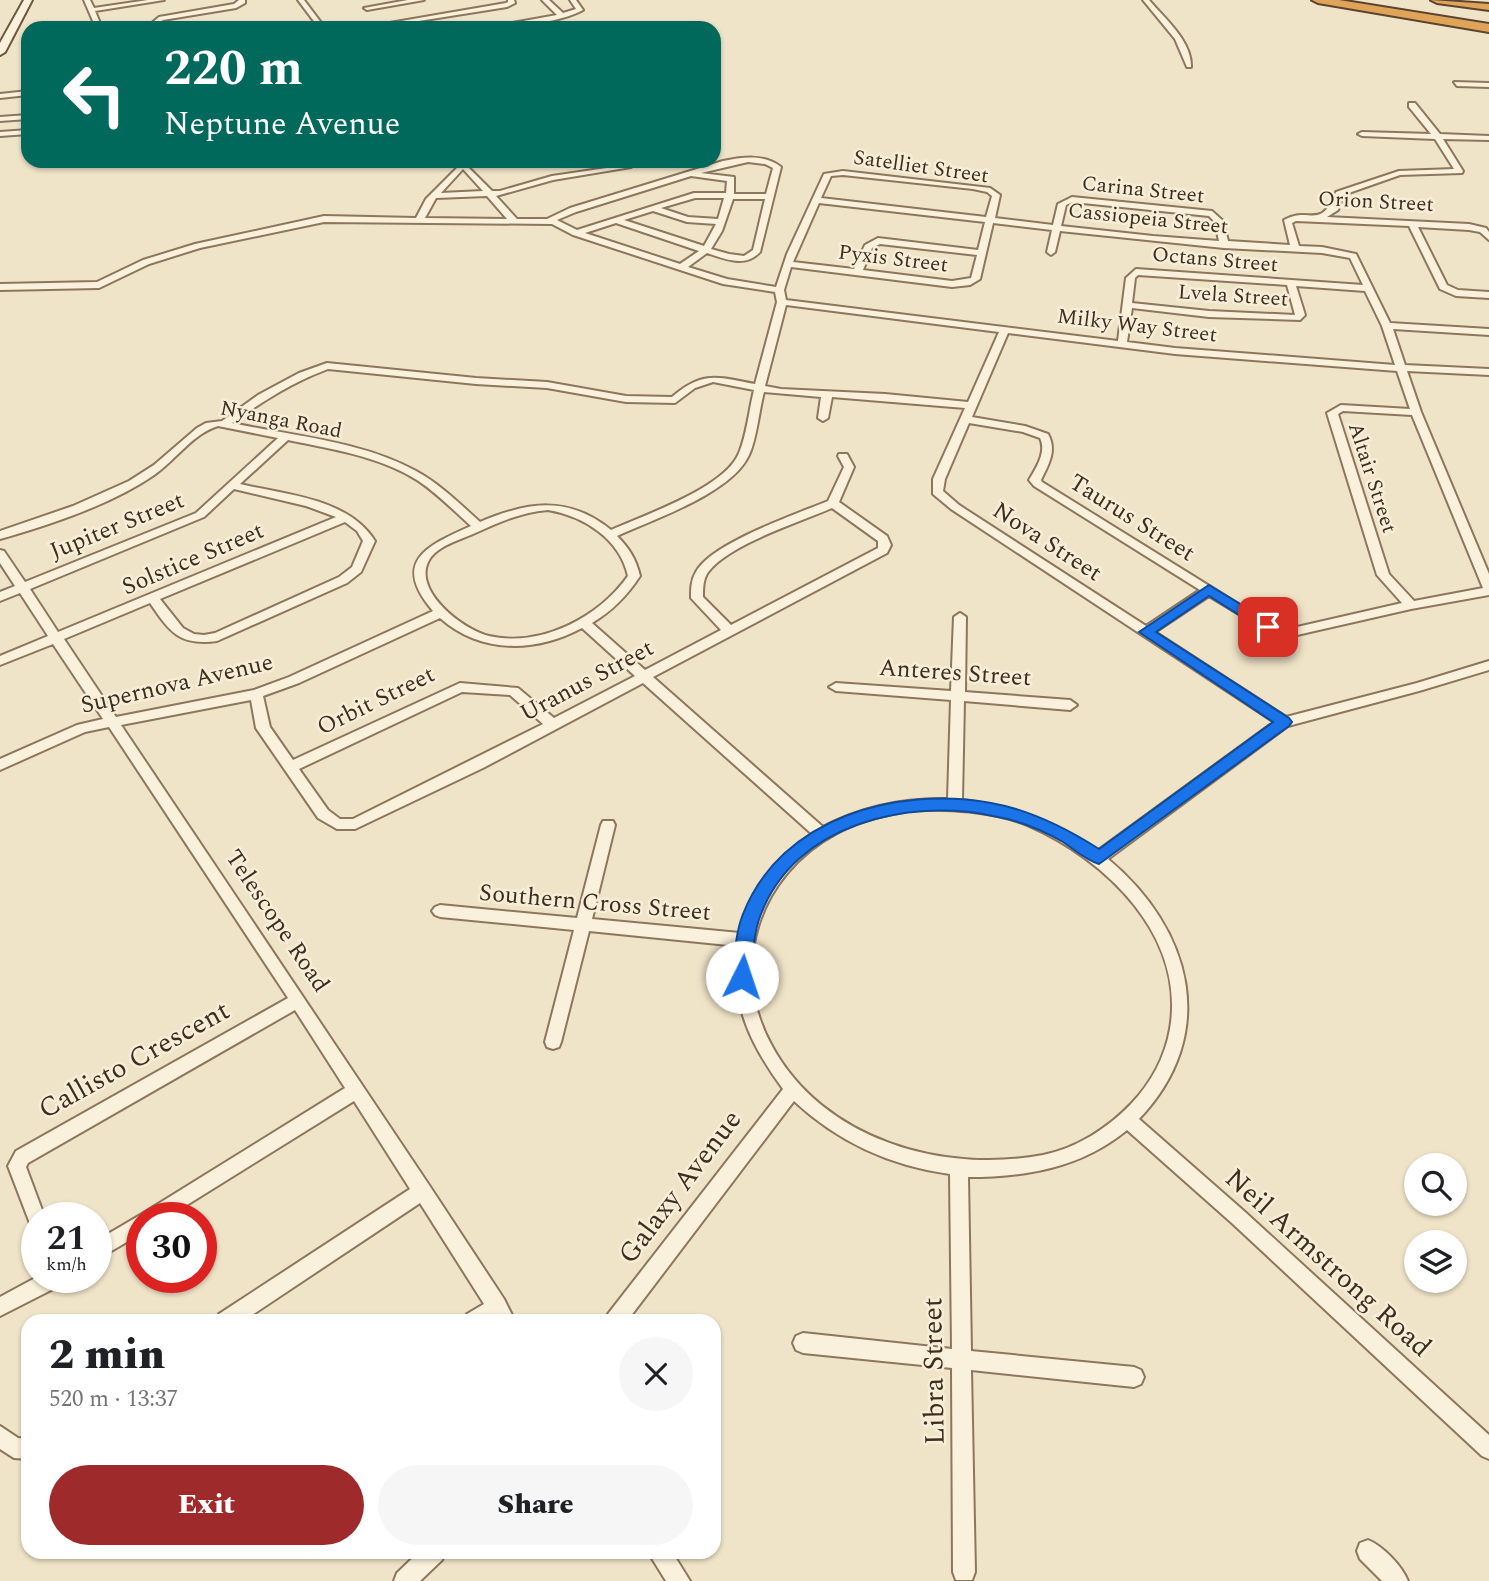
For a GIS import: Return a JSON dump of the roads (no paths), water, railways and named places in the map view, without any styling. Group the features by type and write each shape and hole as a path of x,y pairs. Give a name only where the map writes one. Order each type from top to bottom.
{"highway":[{"path":"1318,0 1489,28"},
{"path":"1389,0 1489,16"},
{"path":"1437,0 1489,6"}],"main road":[{"path":"0,32 18,0"},
{"path":"0,52 28,0"}],"street":[{"path":"87,0 96,21"},
{"path":"91,10 161,0"},
{"path":"156,21 163,17 236,6 242,4 242,0"},
{"path":"301,0 317,21"},
{"path":"360,0 378,21"},
{"path":"367,8 421,0"},
{"path":"412,21 512,4 511,0"},
{"path":"545,0 562,16"},
{"path":"530,21 580,10 573,0"},
{"path":"1146,0 1181,43 1187,53 1189,66"},
{"path":"1457,84 1489,85"},
{"path":"0,96 21,94"},
{"path":"0,105 21,104"},
{"path":"1319,219 1335,208 1337,197 1346,191 1399,173 1458,172 1437,136 1412,105"},
{"path":"0,119 21,118"},
{"path":"0,134 21,132"},
{"path":"1362,134 1489,138"},
{"path":"614,220 739,259 753,256 757,250 777,168 767,162 733,162 721,165"},
{"path":"420,219 435,196 460,168"},
{"path":"467,168 514,221"},
{"path":"435,196 493,195 567,171 612,168"},
{"path":"551,222 555,217 573,210 712,168"},
{"name":"Satelliet Street","path":"779,290 824,178 837,173 981,188 996,195 988,220"},
{"path":"681,267 706,249 715,238 733,184 731,179 691,174"},
{"path":"576,233 694,195 769,197"},
{"name":"Cassiopeia Street","path":"817,200 1056,228 1352,255 1387,326 1416,412 1489,589"},
{"name":"Carina Street","path":"1056,228 1063,202 1088,200 1212,214 1218,219 1224,245"},
{"path":"652,208 687,219 720,222"},
{"name":"Orion Street","path":"1296,249 1288,220 1294,218 1474,228 1485,232 1489,237"},
{"path":"0,287 99,285 146,262 188,248 308,222 420,219 551,222 576,233 726,282 779,290 782,302 744,455 735,470 716,484 609,535"},
{"name":"Pyxis Street","path":"788,264 963,284 975,279 988,220"},
{"path":"1412,224 1443,287 1456,293 1489,295"},
{"path":"1051,251 1056,228"},
{"path":"858,271 868,247 878,241 982,253"},
{"name":"Octans Street","path":"1122,344 1131,278 1138,272 1367,288"},
{"name":"Lvela Street","path":"1129,305 1209,314 1295,318 1300,316 1300,309 1291,284"},
{"name":"Milky Way Street","path":"782,302 1175,351 1489,372"},
{"path":"1387,326 1489,332"},
{"name":"Nova Street","path":"1005,329 939,479 937,492 955,507 1284,722"},
{"path":"224,424 262,397 303,375 327,366 476,382 547,385 626,399 675,400 691,386 709,379 782,392 971,405"},
{"path":"823,418 827,394"},
{"name":"Altair Street","path":"1411,604 1383,575 1332,413 1341,408 1416,412"},
{"name":"Taurus Street","path":"965,419 1025,429 1044,436 1048,444 1035,482 1271,630 1285,633 1489,589"},
{"name":"Nyanga Road","path":"0,535 124,488 154,470 204,427 215,423 362,455 403,468 435,489 478,527"},
{"name":"Jupiter Street","path":"0,597 200,515 284,438"},
{"path":"729,631 697,598 702,572 730,550 834,503 849,467 843,456"},
{"path":"153,598 183,635 194,640 217,637 351,575 369,541 362,528 326,508 234,486"},
{"name":"Uranus Street","path":"256,694 262,728 324,814 337,824 347,826 414,797 817,586 884,548 883,539 834,503"},
{"path":"548,506 572,510 609,535 631,560 634,576 624,593 584,624 533,640 496,642 471,634 439,612 421,579 421,564 434,549 478,527 526,509 548,506"},
{"name":"Solstice Street","path":"0,661 346,517"},
{"name":"Telescope Road","path":"0,554 298,1000 501,1313"},
{"path":"1146,632 1209,590"},
{"name":"Supernova Avenue","path":"0,765 82,729 256,694 306,675 439,612"},
{"path":"955,804 960,617"},
{"path":"584,624 646,676 821,835"},
{"path":"1099,858 1284,722 1419,687 1489,665"},
{"name":"Orbit Street","path":"292,767 460,687 513,691 554,724"},
{"name":"Anteres Street","path":"836,687 1070,705"},
{"path":"919,804 955,804 1031,820 1066,836 1099,858 1134,891 1161,929 1173,961 1180,995 1176,1040 1159,1083 1128,1120 1105,1137 1052,1161 1022,1167 959,1169 911,1160 866,1143 826,1119 793,1089 766,1054 749,1016 742,977 745,940 763,891 789,860 821,835 851,820 884,810 919,804"},
{"path":"553,1042 608,825"},
{"name":"Southern Cross Street","path":"440,911 745,940"},
{"name":"Callisto Crescent","path":"30,1202 17,1166 22,1157 298,1000"},
{"name":"Galaxy Avenue","path":"620,1314 793,1089"},
{"path":"176,1202 356,1090"},
{"name":"Neil Armstrong Road","path":"1128,1120 1239,1218 1489,1449"},
{"name":"Libra Street","path":"959,1169 964,1572"},
{"path":"237,1314 423,1191"},
{"path":"0,1307 26,1293"},
{"path":"803,1343 1134,1377"},
{"path":"0,1436 13,1448 21,1449"},
{"path":"1368,1551 1397,1581"},
{"path":"405,1581 427,1559"},
{"path":"664,1559 679,1581"}]}
